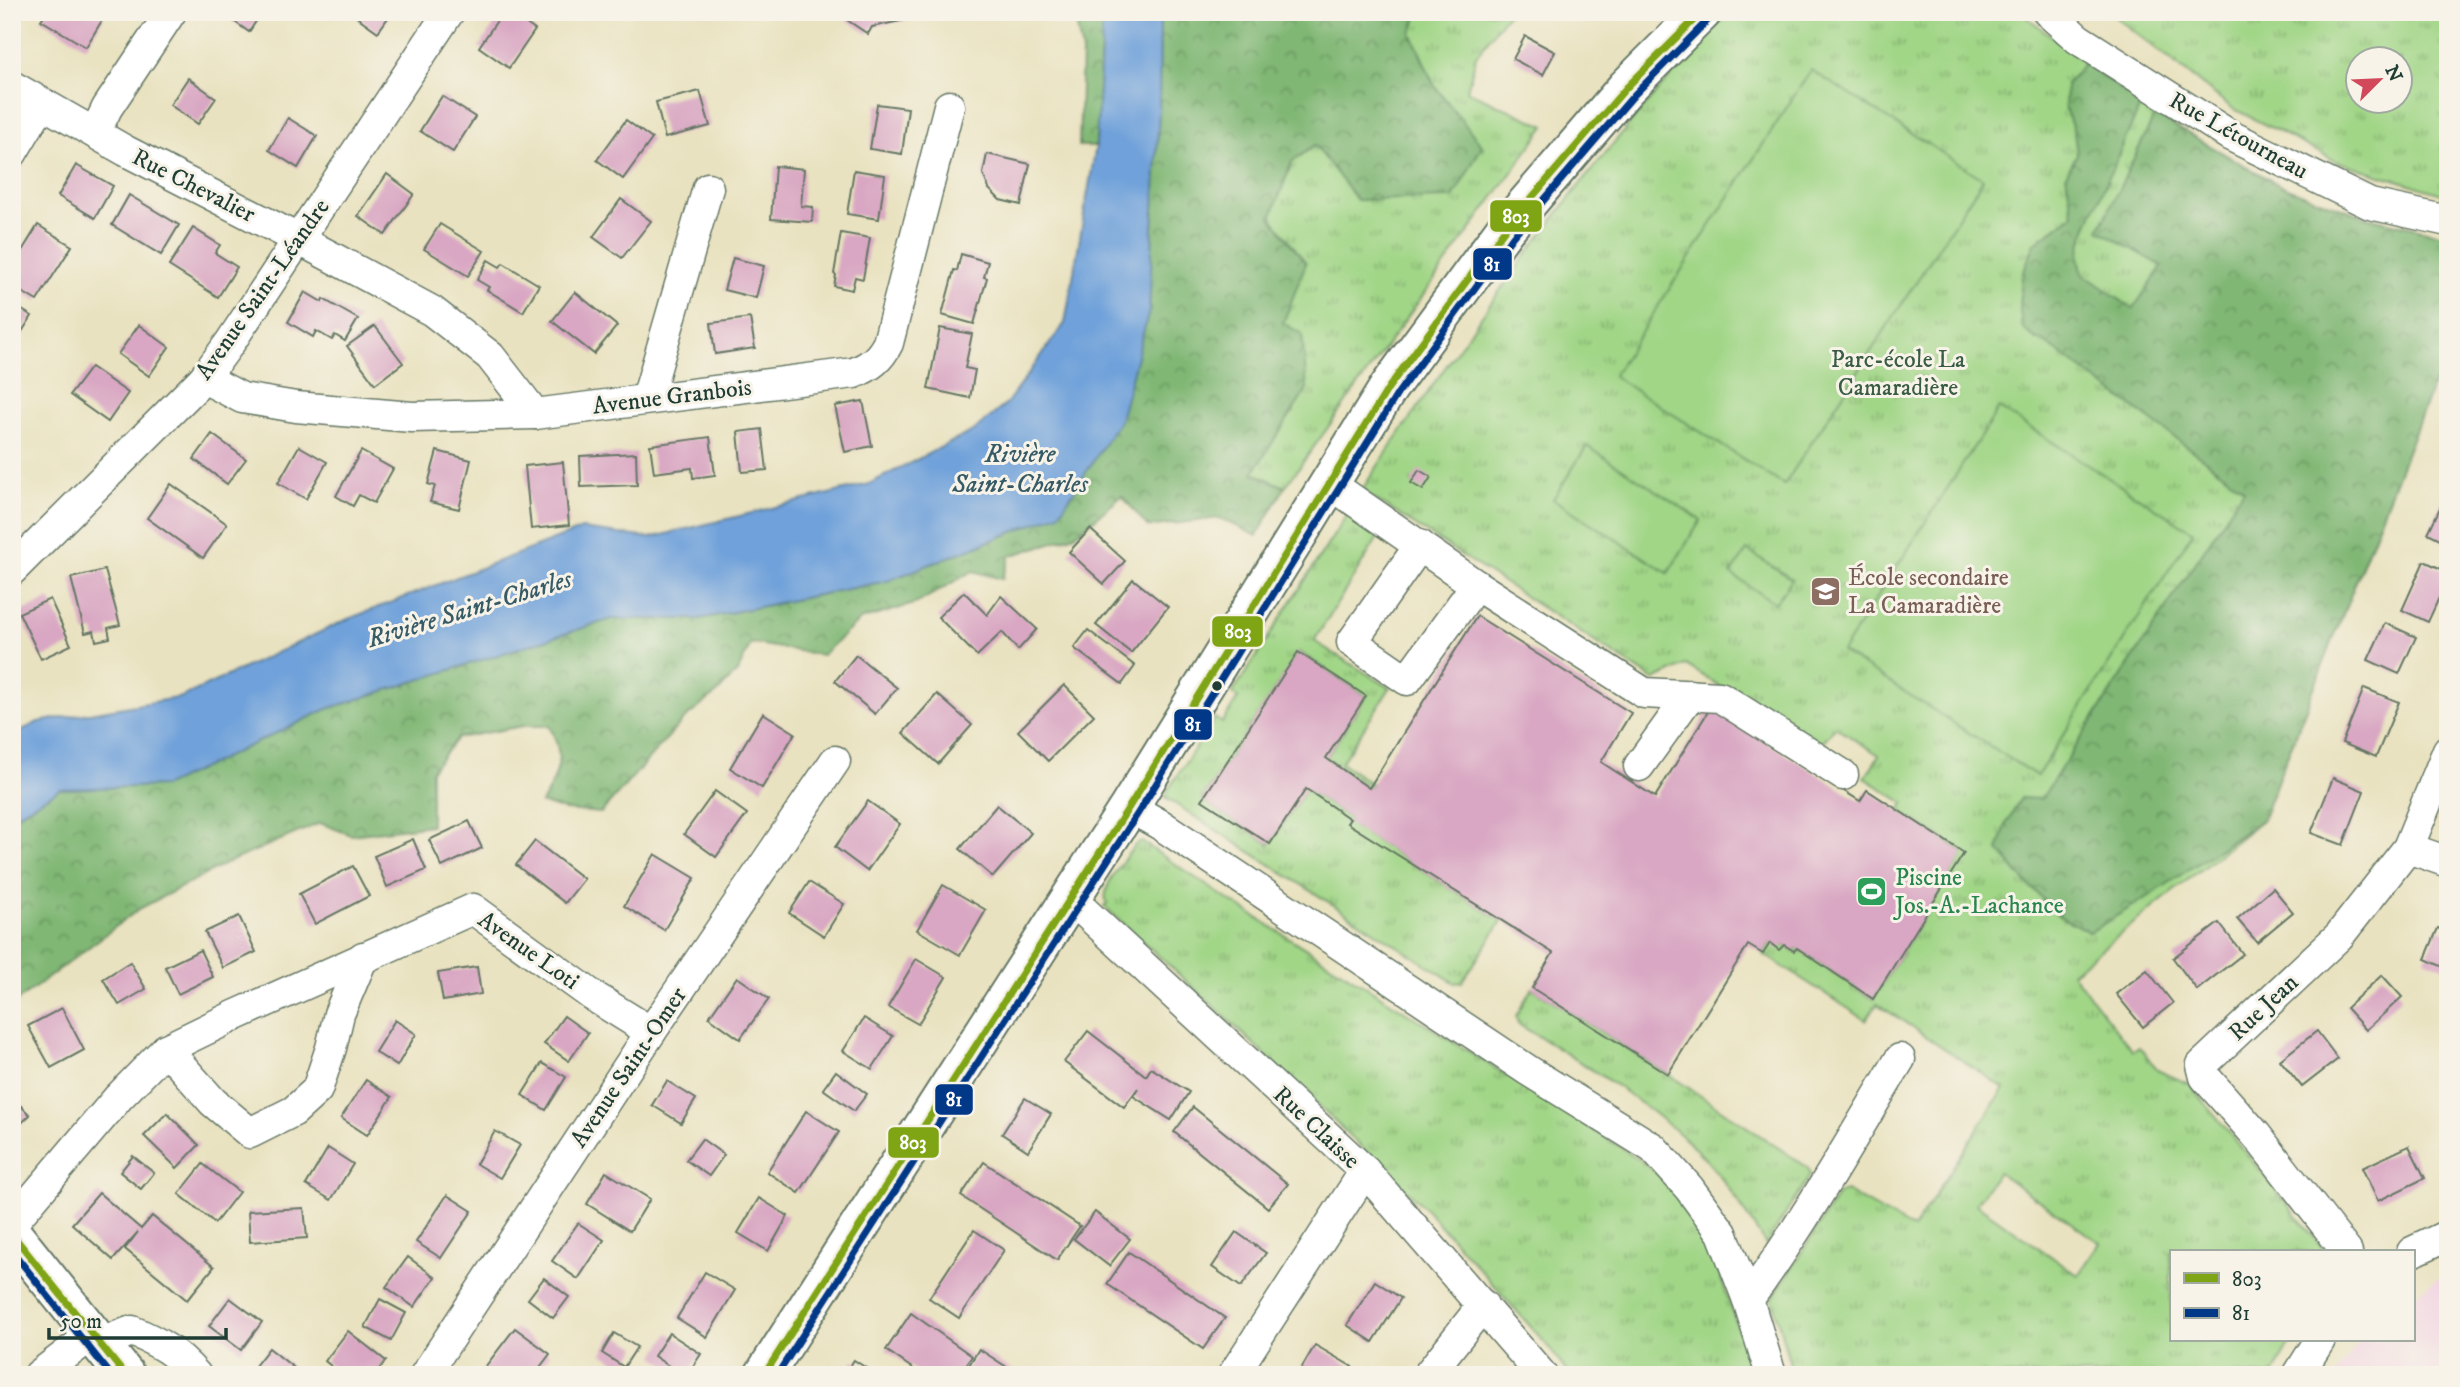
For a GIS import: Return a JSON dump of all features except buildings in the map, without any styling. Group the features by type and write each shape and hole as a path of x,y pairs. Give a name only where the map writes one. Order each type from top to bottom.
{"main road":[{"path":"764,1375 1129,807 1389,387 1505,229 1626,88 1702,12"},
{"path":"12,1234 125,1375"}],"street":[{"path":"94,133 107,108 171,12"},
{"name":"Avenue Saint-Léandre","path":"12,570 204,378 449,12"},
{"name":"Rue Létourneau","path":"2048,12 2078,38 2231,136 2370,204 2448,221"},
{"name":"Rue Chevalier","path":"12,86 94,133 432,311 490,356 535,414"},
{"path":"12,153 42,103"},
{"name":"Avenue Granbois","path":"204,378 242,398 296,407 412,416 535,414 854,373 869,367 881,357 888,343 949,106"},
{"path":"647,399 708,188"},
{"path":"1329,482 1476,585 1644,693 1720,697 1843,775"},
{"path":"1420,545 1352,642 1407,680 1476,585"},
{"path":"1639,766 1690,695"},
{"name":"Rue Jean","path":"2345,1250 2257,1136 2205,1077 2202,1065 2339,936 2408,848 2448,750"},
{"name":"Avenue Saint-Omer","path":"425,1375 651,1032 835,761"},
{"path":"1129,807 1161,825 1529,1071 1653,1148 1689,1188 1722,1233 1748,1300 1771,1375"},
{"path":"2408,848 2448,862"},
{"name":"Rue Claisse","path":"1070,899 1365,1171 1542,1375"},
{"name":"Avenue Loti","path":"12,1223 118,1098 166,1049 473,909 593,996 651,1032"},
{"path":"166,1049 213,1102 250,1133 294,1111 317,1090 339,1014 363,957"},
{"path":"1748,1300 1813,1202 1900,1059"},
{"path":"1233,1375 1365,1171"},
{"path":"2414,1251 2448,1235"},
{"path":"1428,1375 1483,1305"},
{"path":"39,1375 97,1338 132,1331 159,1342 186,1363 196,1375"},
{"path":"2298,1375 2319,1342"}],"shaded area":[{"path":"2448,1272 2448,1375 2336,1375 2360,1342 2414,1342 2414,1295"}],"green space":[{"path":"1074,12 1103,12 1096,146 1079,146 1082,52"},
{"path":"1160,12 1419,12 1411,33 1434,85 1482,146 1453,198 1357,200 1315,145 1292,162 1271,217 1306,263 1283,323 1302,334 1307,389 1253,473 1285,487 1257,536 1220,518 1148,527 1122,496 1075,535 1010,556 1002,579 973,571 917,603 860,620 822,655 751,643 738,671 717,693 683,720 601,813 565,810 541,803 556,774 559,756 549,726 523,726 457,738 431,771 431,825 351,835 320,823 229,862 139,909 12,1005 12,818 60,789 165,786 327,709 611,619 699,619 887,581 1059,514 1149,311 1159,109"},
{"path":"1419,12 1509,12 1476,56 1467,91 1545,126 1285,487 1252,473 1307,389 1283,323 1306,263 1271,217 1292,162 1315,145 1482,146 1434,85 1411,33"},
{"name":"Parc-école La Camaradière","path":"1730,12 2020,12 2155,115 2281,186 2366,217 2448,236 2448,347 2262,820 2072,973 2133,1051 2139,1047 2159,1071 2190,1084 2324,1250 2170,1250 2170,1342 2290,1342 2273,1375 1793,1375 1772,1299 1839,1193 1846,1191 1913,1229 2004,1088 1877,1004 1866,1020 1763,954 1770,943 1784,945 1794,951 1797,948 1873,999 1964,852 1900,812 1904,803 1865,778 1879,755 1835,727 1818,748 1686,665 1654,680 1367,494 1363,488 1491,302 1582,182","holes":["1998,1172 2100,1243 2078,1275 1976,1204"]},
{"path":"2109,12 2448,12 2448,196 2336,161 2232,108"},
{"path":"2084,63 2141,104 2084,233 2079,256 2082,273 2133,309 2162,266 2099,230 2155,115 2281,186 2366,217 2448,236 2448,347 2262,820 2151,895 2090,932 2060,917 1998,850 2007,822 2021,798 2041,799 2244,489 2023,328 2020,312 2022,275 2035,243 2073,215 2066,175 2077,154 2074,132 2065,108 2066,85"},
{"path":"1811,70 1983,179 1784,485 1613,376"},
{"path":"1999,408 2193,532 2037,776 1842,652"},
{"path":"1587,446 1701,520 1668,573 1553,499"},
{"path":"1350,510 1382,531 1314,641 1390,688 1341,763 1372,784 1369,788 1326,758 1366,696 1299,652 1202,800 1270,844 1306,789 1350,819 1348,823 1502,921 1462,982 1455,983 1166,798 1166,793 1215,718 1222,723 1238,698 1232,694"},
{"path":"1747,550 1792,579 1775,603 1731,574"},
{"path":"1142,842 1221,895 1642,1161 1656,1173 1686,1208 1710,1253 1729,1301 1752,1375 1569,1375 1548,1346 1425,1208 1221,1013 1104,906 1107,903 1110,881 1136,844"},
{"path":"1532,988 1668,1074 1807,1167 1809,1177 1766,1245 1715,1170 1673,1128 1622,1090 1518,1024 1516,1016"}],"water":[{"name":"Rivière Saint-Charles","path":"1103,12 1160,12 1159,109 1149,311 1120,420 1059,514 887,581 699,619 611,619 327,709 165,786 60,789 12,817 12,735 38,722 182,697 348,619 582,529 650,538 869,484 975,430 1006,404 1065,323 1096,146"}],"transit line":[{"name":"803","path":"764,1375 1129,807 1389,387 1505,229 1626,88 1702,12"},
{"name":"81","path":"777,1375 1138,813 1398,393 1513,236 1634,95 1709,19"},
{"name":"803","path":"12,1234 125,1375"},
{"name":"81","path":"12,1251 111,1375"}],"place":[{"name":"École secondaire La Camaradière","path":"1825,591"},
{"name":"Piscine Jos.-A.-Lachance","path":"1872,891"}]}
